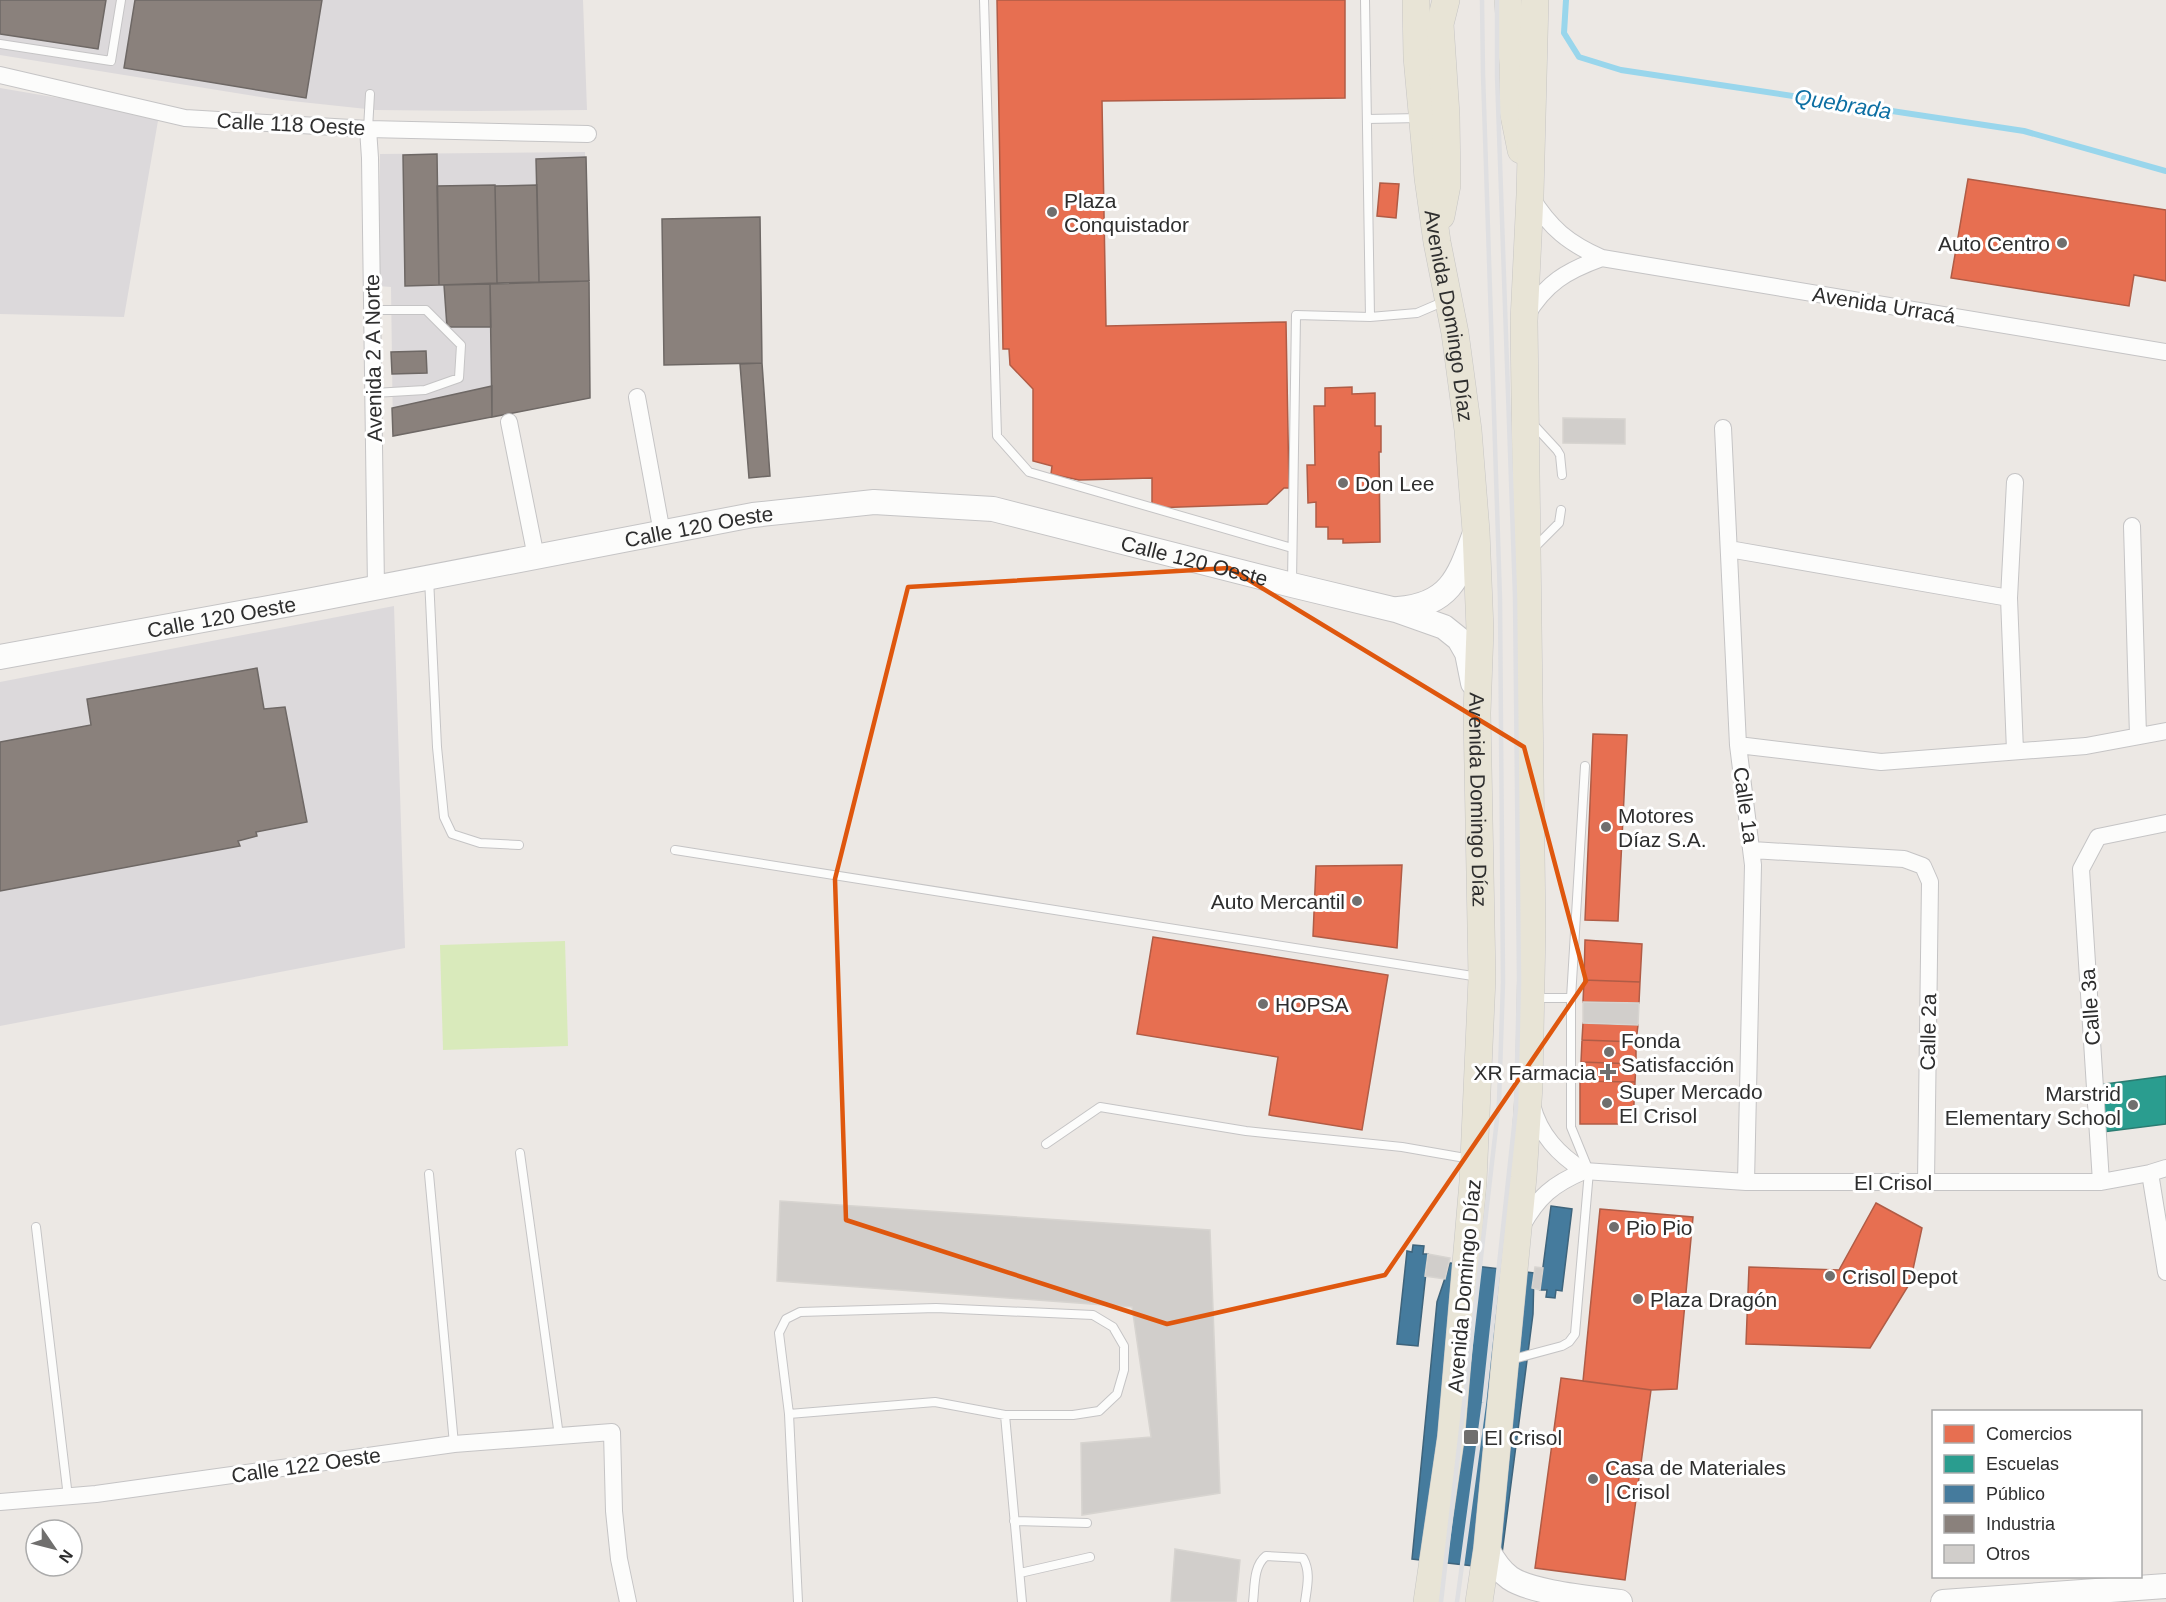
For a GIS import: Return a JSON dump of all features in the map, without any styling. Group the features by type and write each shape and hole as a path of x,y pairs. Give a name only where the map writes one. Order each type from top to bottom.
{"main road":[{"name":"Avenida Domingo Díaz","path":"1416,0 1417,57 1428,178 1437,242 1455,333 1468,430 1476,531 1480,630 1478,713 1482,978 1474,1160 1451,1437 1427,1602"},
{"path":"1437,242 1447,185 1446,115 1440,24 1446,0"},
{"path":"1508,0 1514,64 1512,110 1530,195"},
{"path":"1479,1602 1487,1549 1523,1177 1528,1086 1532,928 1524,321 1535,0"}],"street":[{"name":"Calle 118 Oeste","path":"0,75 185,118 368,129 588,134"},
{"name":"Avenida 2 A Norte","path":"368,129 373,310 376,588"},
{"name":"Avenida Urracá","path":"1530,195 1543,216 1560,234 1580,248 1602,258 2166,352"},
{"path":"1524,321 1537,298 1555,280 1577,267 1602,258"},
{"path":"637,397 662,533"},
{"path":"509,422 536,557"},
{"name":"Calle 1a","path":"1723,428 1738,745 1752,850 1746,1182"},
{"path":"2015,482 2009,598 2015,751"},
{"name":"Calle 120 Oeste","path":"0,657 376,588 753,515 874,502 993,509 1396,610 1444,627 1459,639 1467,653 1478,713"},
{"path":"2132,526 2138,736"},
{"name":"Calle 120 Oeste","path":"1396,610 1419,608 1435,600 1448,588 1457,578 1463,566 1476,531"},
{"path":"1729,549 2009,598"},
{"path":"1738,745 1881,762 2086,746 2166,731"},
{"name":"Calle 3a","path":"2101,1182 2081,869 2098,837 2166,823"},
{"name":"Calle 2a","path":"1752,850 1904,859 1923,866 1930,882 1926,1182"},
{"path":"1528,1086 1540,1127 1551,1145 1566,1159 1586,1171"},
{"path":"1516,1247 1522,1227 1532,1208 1564,1179 1586,1171"},
{"name":"El Crisol","path":"1586,1171 1746,1182 2101,1182 2158,1171"},
{"path":"2158,1171 2166,1272"},
{"name":"Calle 122 Oeste","path":"0,1502 96,1494 454,1444 612,1432 614,1510 619,1559 628,1602"},
{"path":"1487,1549 1496,1565 1509,1578 1526,1587 1619,1602"},
{"path":"1943,1602 2166,1587"}],"lane":[{"path":"0,44 111,61 121,0"},
{"path":"984,0 996,436 1029,472 1292,548"},
{"path":"1365,0 1370,317"},
{"path":"368,129 370,94"},
{"path":"1367,119 1423,118"},
{"path":"1292,585 1296,315 1370,317 1417,313 1448,299"},
{"path":"373,310 426,310 460,345 459,378 425,390 374,393"},
{"path":"1524,415 1557,450 1560,455 1562,475"},
{"path":"1526,556 1559,523 1561,510"},
{"path":"429,578 437,747 444,817 452,834 480,843 519,845"},
{"path":"1504,1362 1562,1346 1569,1342 1575,1334 1586,1171 1570,1127 1571,998 1585,766"},
{"path":"675,850 1482,978"},
{"path":"1530,998 1571,998"},
{"path":"1046,1144 1100,1107 1246,1131 1402,1147 1474,1160"},
{"path":"520,1154 559,1436"},
{"path":"429,1174 454,1444"},
{"path":"36,1227 68,1497"},
{"path":"789,1414 935,1402 1005,1415 1073,1415 1099,1411 1117,1394 1124,1370 1124,1346 1113,1327 1093,1316 1082,1315 936,1308 800,1312 786,1319 779,1333 789,1414 798,1602"},
{"path":"1005,1415 1022,1602"},
{"path":"1014,1521 1087,1523"},
{"path":"1253,1602 1257,1568 1260,1560 1266,1556 1303,1558 1308,1574 1305,1602"},
{"path":"1020,1573 1090,1557"}],"highlighted area":[{"path":"1229,568 1524,747 1586,981 1385,1275 1167,1324 846,1220 835,879 908,587"}],"shaded area":[{"path":"0,0 583,0 587,110 376,110 273,99 0,55"},
{"path":"0,88 159,115 124,317 0,314"},
{"path":"585,152 590,398 393,436 391,287 378,286 380,154"},
{"path":"394,606 405,948 0,1026 0,682"}],"green space":[{"path":"565,941 568,1046 443,1050 440,945"}],"building: Comercios":[{"name":"Plaza Conquistador","path":"997,0 1345,0 1345,98 1102,101 1106,326 1286,322 1289,488 1284,488 1267,504 1152,508 1152,478 1079,480 1051,474 1052,466 1033,461 1033,389 1010,365 1009,349 1003,349"},
{"name":"Auto Centro","path":"1968,179 2166,210 2166,281 2134,275 2129,306 1951,278"},
{"path":"1380,183 1399,184 1396,218 1377,216"},
{"name":"Don Lee","path":"1352,387 1352,394 1375,393 1375,426 1381,426 1380,542 1343,543 1343,539 1328,539 1328,527 1316,527 1316,502 1308,503 1307,465 1315,465 1314,406 1325,406 1325,388"},
{"name":"Motores Díaz S.A.","path":"1593,734 1627,735 1618,921 1585,920"},
{"name":"Auto Mercantil","path":"1402,865 1397,948 1313,936 1316,866"},
{"name":"HOPSA","path":"1153,937 1388,975 1362,1130 1269,1115 1278,1057 1137,1034"},
{"path":"1585,940 1642,944 1640,982 1584,980"},
{"path":"1584,980 1640,982 1639,1003 1583,1002"},
{"path":"1583,1023 1638,1025 1636,1042 1582,1040"},
{"name":"Fonda Satisfacción","path":"1582,1040 1636,1042 1636,1064 1581,1062"},
{"name":"XR Farmacia","path":"1581,1062 1636,1064 1635,1082 1580,1081"},
{"name":"Super Mercado El Crisol","path":"1580,1081 1635,1082 1633,1124 1580,1124"},
{"name":"Crisol Depot","path":"1876,1203 1922,1228 1910,1283 1870,1348 1746,1344 1749,1267 1839,1270"},
{"name":"Plaza Dragón","path":"1600,1209 1693,1217 1677,1389 1651,1390 1583,1381"},
{"name":"Casa de Materiales | Crisol","path":"1561,1378 1651,1390 1625,1580 1535,1568"}],"building: Escuelas":[{"name":"Marstrid Elementary School","path":"2166,1076 2166,1124 2103,1132 2098,1085"}],"building: Público":[{"path":"1551,1206 1572,1209 1562,1291 1556,1290 1555,1298 1546,1297 1547,1290 1540,1290"},
{"path":"1413,1245 1424,1246 1423,1254 1428,1254 1418,1346 1397,1344 1407,1251 1412,1252"},
{"name":"El Crisol","path":"1450,1263 1534,1273 1533,1314 1500,1569 1412,1559 1437,1302"}],"building: Industria":[{"path":"0,0 106,0 98,49 0,34"},
{"path":"135,0 322,0 306,98 124,68"},
{"path":"437,154 439,285 405,286 403,155"},
{"path":"586,157 589,281 539,282 536,159"},
{"path":"495,185 497,283 439,285 437,186"},
{"path":"537,185 539,282 497,283 495,186"},
{"path":"760,217 762,363 664,365 662,219"},
{"path":"589,281 590,398 492,417 490,284"},
{"path":"490,284 491,327 447,327 444,285"},
{"path":"426,351 427,373 392,374 391,352"},
{"path":"762,363 770,476 749,478 740,364"},
{"path":"492,386 492,417 393,436 392,408"},
{"path":"257,668 264,709 285,707 307,822 256,832 257,836 238,841 240,846 0,891 0,742 91,725 87,699"}],"building: Otros":[{"path":"1563,418 1625,419 1625,444 1563,443"},
{"path":"1583,1002 1639,1003 1638,1025 1583,1023"},
{"path":"780,1201 1210,1230 1220,1493 1082,1515 1081,1443 1151,1437 1132,1307 777,1281"},
{"path":"1428,1254 1450,1258 1445,1279 1425,1276"},
{"path":"1535,1267 1543,1268 1540,1290 1532,1288"},
{"path":"1175,1549 1240,1560 1236,1602 1171,1602"}],"waterway":[{"name":"Quebrada","path":"1566,0 1564,33 1579,57 1621,70 2024,131 2166,171"}],"railway":[{"path":"1441,1602 1499,1102 1503,982 1500,599 1482,0"},
{"path":"1457,1602 1484,1403 1516,1108 1519,982 1515,596 1497,75 1497,0"}],"place":[{"name":"Plaza Conquistador","path":"1052,212"},
{"name":"Auto Centro","path":"2062,243"},
{"name":"Don Lee","path":"1343,483"},
{"name":"Motores Díaz S.A.","path":"1606,827"},
{"name":"Auto Mercantil","path":"1357,901"},
{"name":"HOPSA","path":"1263,1004"},
{"name":"Fonda Satisfacción","path":"1609,1052"},
{"name":"XR Farmacia","path":"1608,1072"},
{"name":"Super Mercado El Crisol","path":"1607,1103"},
{"name":"Marstrid Elementary School","path":"2133,1105"},
{"name":"Pio Pio","path":"1614,1227"},
{"name":"Crisol Depot","path":"1830,1276"},
{"name":"Plaza Dragón","path":"1638,1299"},
{"name":"El Crisol","path":"1471,1437"},
{"name":"Casa de Materiales | Crisol","path":"1593,1479"}]}
